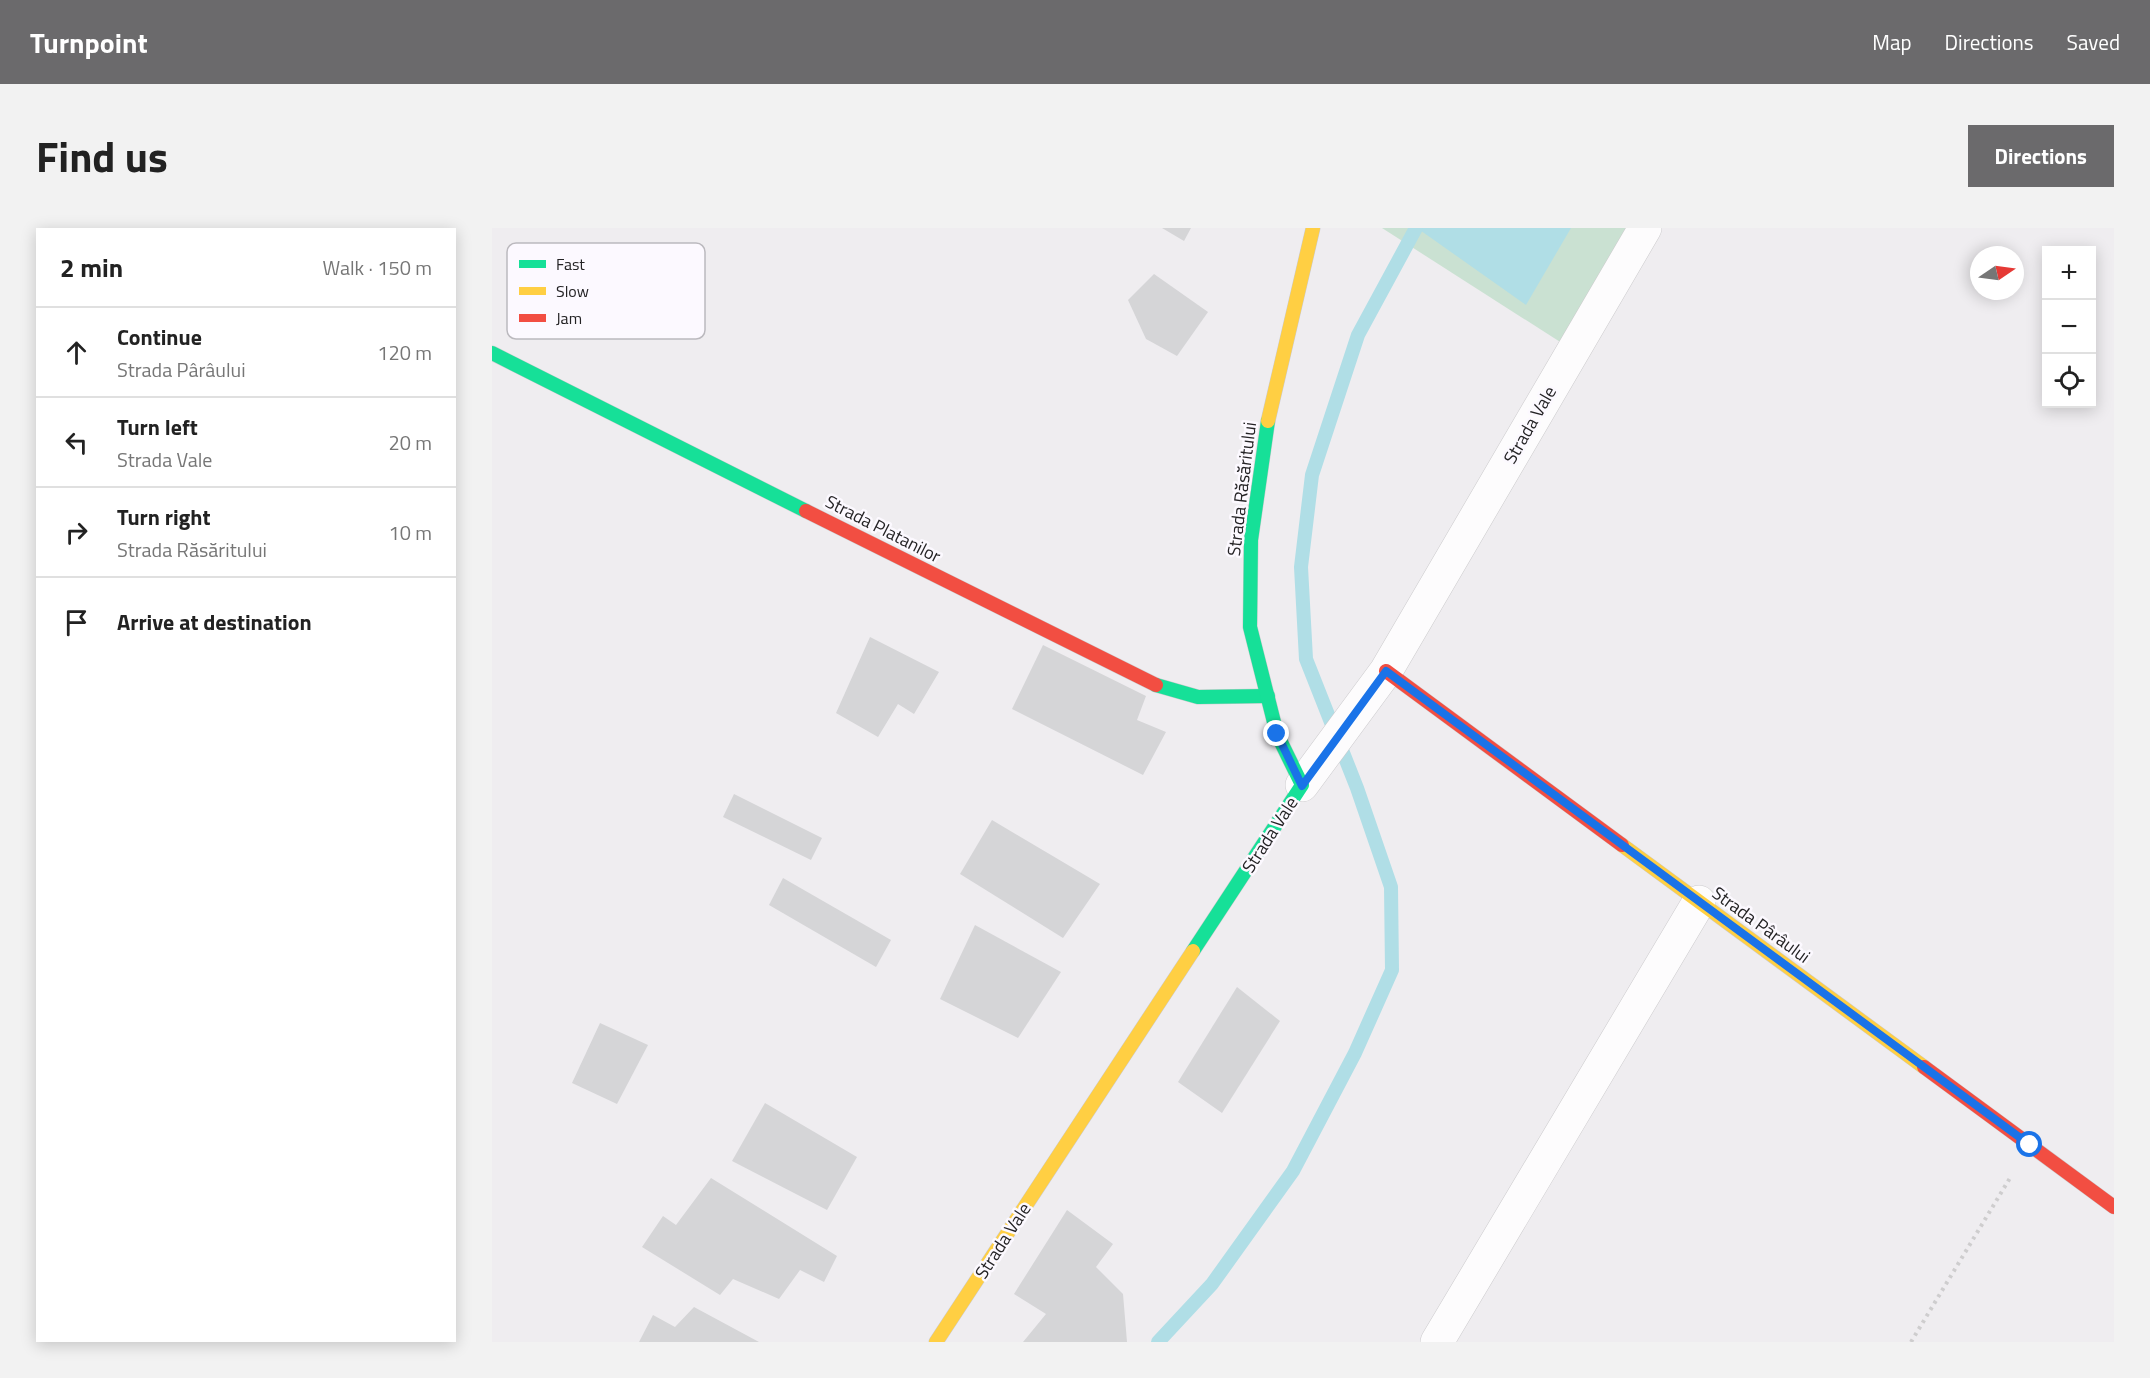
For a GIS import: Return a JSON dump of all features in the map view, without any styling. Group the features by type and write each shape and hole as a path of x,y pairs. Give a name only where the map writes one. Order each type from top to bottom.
{"street":[{"name":"Strada Răsăritului","path":"1302,786 1277,734 1250,627 1251,540 1270,408 1313,228"},
{"name":"Strada Vale","path":"936,1342 1302,786 1386,671 1645,228"},
{"name":"Strada Platanilor","path":"492,352 1149,683 1198,697 1268,696"},
{"name":"Strada Pârâului","path":"1386,671 2114,1207"},
{"path":"1437,1342 1699,902"}],"path":[{"path":"1911,1342 2030,1145"}],"green space":[{"path":"1382,228 1639,228 1568,347"}],"water":[{"path":"1417,228 1571,228 1526,305"}],"building":[{"path":"1162,228 1191,228 1184,241"},
{"path":"1154,274 1208,312 1177,356 1146,339 1128,300"},
{"path":"870,637 939,672 914,714 898,704 878,737 836,713"},
{"path":"1043,645 1146,696 1137,720 1166,732 1143,775 1012,709"},
{"path":"734,794 822,838 811,860 723,817"},
{"path":"992,820 1100,884 1063,938 960,874"},
{"path":"783,878 891,940 876,967 769,905"},
{"path":"975,925 1061,972 1018,1038 940,999"},
{"path":"1237,987 1280,1021 1222,1113 1178,1082"},
{"path":"600,1023 648,1045 617,1104 572,1083"},
{"path":"765,1103 857,1157 827,1210 732,1161"},
{"path":"711,1178 837,1256 824,1282 800,1270 779,1299 733,1279 720,1295 642,1247 663,1216 676,1225"},
{"path":"1067,1210 1113,1244 1096,1267 1123,1294 1127,1342 1023,1342 1046,1314 1014,1294"},
{"path":"694,1307 759,1342 639,1342 653,1315 675,1327"}],"waterway":[{"path":"1158,1342 1212,1284 1293,1171 1355,1053 1392,970 1391,887 1357,788 1306,659 1301,567 1312,475 1358,335 1416,228"}],"traffic: fast":[{"path":"492,353 806,511"},
{"path":"1193,951 1302,785 1277,734 1250,627 1251,540 1268,421"},
{"path":"1156,685 1198,697 1268,696"}],"traffic: slow":[{"path":"1268,421 1313,228"},
{"path":"1622,845 1924,1067"},
{"path":"936,1342 1193,951"}],"traffic: jam":[{"path":"806,511 1156,685"},
{"path":"1386,671 1622,845"},
{"path":"1924,1067 2114,1207"}],"route":[{"path":"1277,734 1302,786 1386,671 2030,1145"}]}
